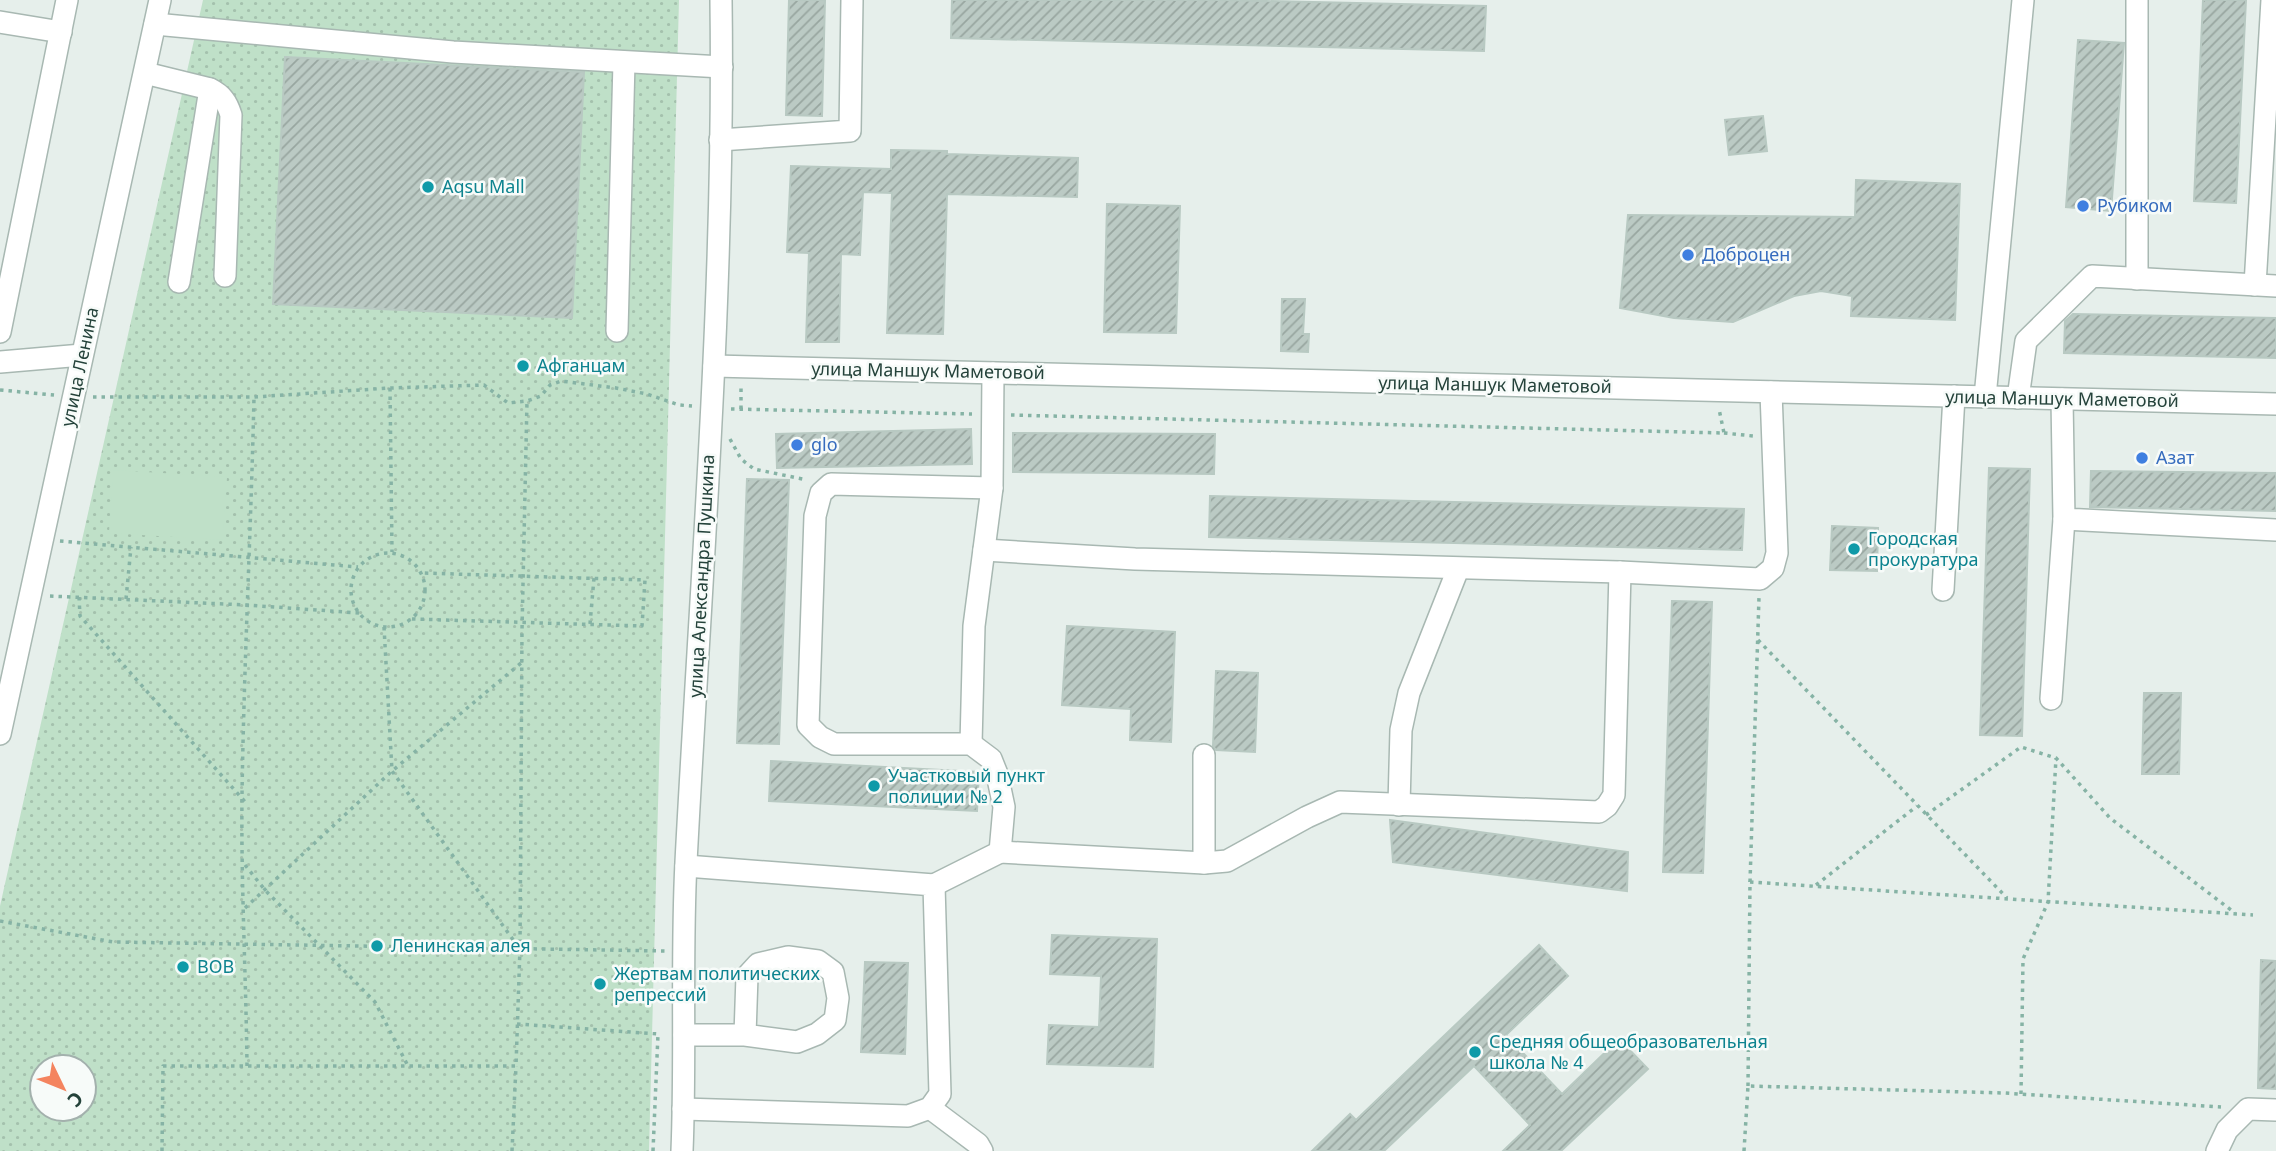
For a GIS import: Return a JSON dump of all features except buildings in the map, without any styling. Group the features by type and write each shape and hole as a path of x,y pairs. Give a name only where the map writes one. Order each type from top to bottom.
{"street":[{"path":"0,332 67,0"},
{"name":"улица Ленина","path":"0,734 160,0"},
{"name":"улица Александра Пушкина","path":"682,1151 686,866 716,408 721,0"},
{"path":"720,140 850,131 852,0"},
{"path":"1985,397 2023,0"},
{"path":"2137,0 2137,279"},
{"path":"2018,398 2026,341 2092,276 2265,285 2272,0"},
{"path":"0,22 61,32"},
{"path":"155,24 453,52 722,67"},
{"path":"617,331 624,62"},
{"path":"145,73 210,89 227,102 231,115 225,276"},
{"path":"179,282 210,89"},
{"path":"0,362 82,355"},
{"name":"улица Маншук Маметовой","path":"715,366 2276,404"},
{"path":"971,744 974,626 992,488 993,373"},
{"path":"984,550 1135,559 1620,572 1760,579 1773,568 1777,553 1771,392"},
{"path":"1943,590 1954,396"},
{"path":"2052,699 2064,519 2062,399"},
{"path":"992,488 831,484 821,493 815,516 808,725 820,737 834,744 971,744 990,760 998,774 1003,807 1000,852"},
{"path":"2064,519 2276,530"},
{"path":"1399,805 1401,730 1409,693 1458,569"},
{"path":"686,866 934,885 1000,852 1204,863 1227,861 1340,802 1599,812 1614,795 1620,572"},
{"path":"1204,755 1204,863"},
{"path":"683,1109 908,1116 930,1108 940,1094 934,885"},
{"path":"684,1035 745,1035 797,1042 817,1034 835,1020 838,998 833,972 818,961 788,957 758,964 747,976 745,1035"},
{"path":"930,1108 978,1144 982,1151"},
{"path":"2217,1151 2227,1130 2248,1109 2276,1110"}],"path":[{"path":"0,390 74,397 254,397 484,385 508,403 541,396 550,385 561,381 647,394 679,405 716,408 1724,433 1772,438"},
{"path":"390,388 392,552"},
{"path":"1716,390 1724,433"},
{"path":"247,1066 242,798 254,397"},
{"path":"512,1151 520,948 522,622 527,401"},
{"path":"716,408 741,459 754,469 799,477 810,482 821,493"},
{"path":"44,539 358,567"},
{"path":"126,599 131,547"},
{"path":"392,552 410,558 423,573 426,590 422,606 412,619 399,626 384,627 370,622 359,613 352,599 351,582 358,567 373,555 392,552"},
{"path":"412,619 642,626 645,580 423,573"},
{"path":"590,624 594,578"},
{"path":"1744,1151 1748,1086 1750,882 1760,579"},
{"path":"31,596 246,604 359,613"},
{"path":"79,597 80,616 247,804"},
{"path":"384,627 392,771 520,948"},
{"path":"1758,640 2008,899"},
{"path":"245,908 392,771 522,663"},
{"path":"1926,815 2021,747 2056,758 2110,818 2237,914"},
{"path":"2021,1094 2023,959 2048,902 2056,758"},
{"path":"1814,887 1917,805"},
{"path":"244,863 265,890 376,1002 408,1066"},
{"path":"1750,882 2253,915"},
{"path":"0,921 113,942 685,951"},
{"path":"517,1024 658,1034 653,1151"},
{"path":"162,1151 163,1066 516,1066"},
{"path":"1748,1086 2021,1094 2248,1109"}],"green space":[{"path":"203,0 679,0 649,1151 0,1151 0,906"},
{"path":"113,470 227,477 223,540 109,533"}],"place":[{"name":"Аqsu Mall","path":"428,187"},
{"name":"Рубиком","path":"2083,206"},
{"name":"Доброцен","path":"1688,255"},
{"name":"Афганцам","path":"523,366"},
{"name":"glo","path":"797,445"},
{"name":"Азат","path":"2142,458"},
{"name":"Городская прокуратура","path":"1854,549"},
{"name":"Участковый пункт полиции № 2","path":"874,786"},
{"name":"Ленинская алея","path":"377,946"},
{"name":"ВОВ","path":"183,967"},
{"name":"Жертвам политических репрессий","path":"600,984"},
{"name":"Средняя общеобразовательная школа № 4","path":"1475,1052"}]}
